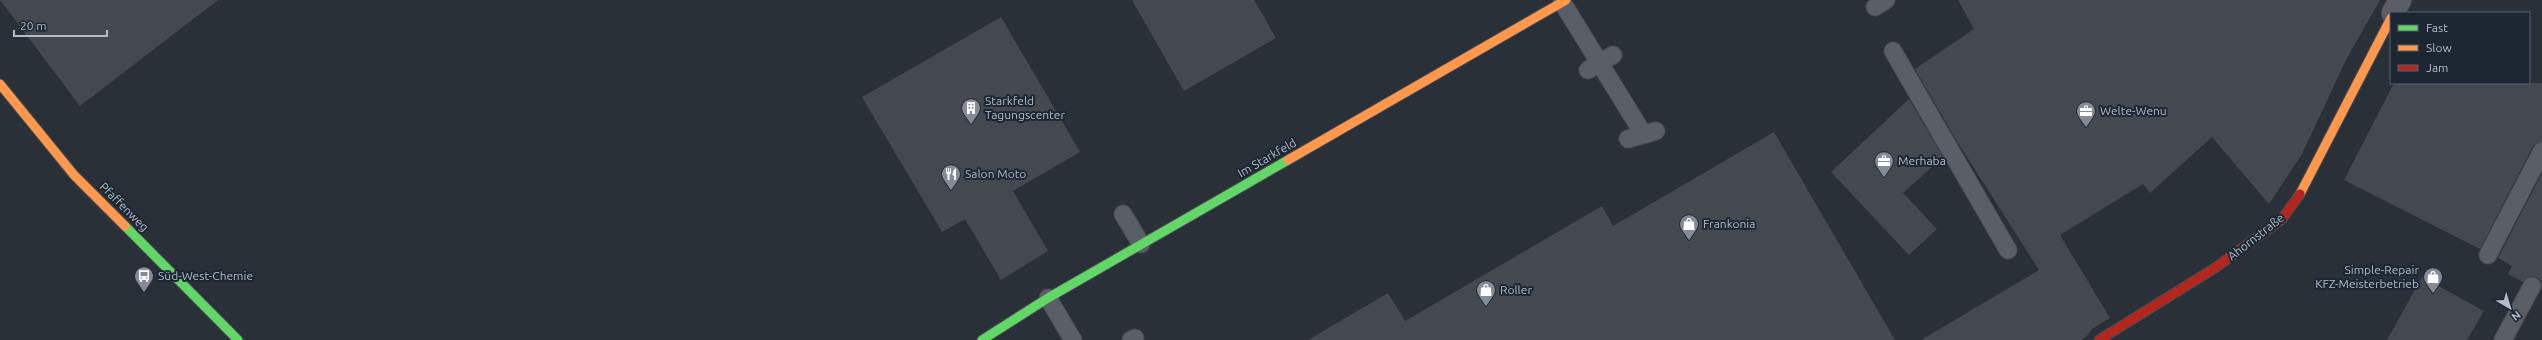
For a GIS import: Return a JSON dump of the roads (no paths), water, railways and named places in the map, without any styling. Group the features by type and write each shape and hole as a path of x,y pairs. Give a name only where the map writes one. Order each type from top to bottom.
{"street":[{"path":"2394,12 2400,0"},
{"name":"Im Starkfeld","path":"982,340 1048,298 1564,1"},
{"name":"Ahornstraße","path":"2099,340 2215,268 2282,219 2307,185 2390,20"},
{"name":"Pfaffenweg","path":"0,84 74,175 238,340"}],"lane":[{"path":"1564,1 1643,135"},
{"path":"1893,51 2008,250"},
{"path":"2488,255 2542,151"},
{"path":"1123,214 1141,244"},
{"path":"2503,340 2532,286"},
{"path":"1048,298 1073,340"}],"place":[{"name":"Starkfeld Tagungscenter","path":"971,125"},
{"name":"Welte-Wenu","path":"2086,128"},
{"name":"Merhaba","path":"1884,178"},
{"name":"Salon Moto","path":"951,191"},
{"name":"Frankonia","path":"1689,241"},
{"name":"Süd-West-Chemie","path":"144,293"},
{"name":"Simple-Repair KFZ-Meisterbetrieb","path":"2433,294"},
{"name":"Roller","path":"1486,307"}]}
